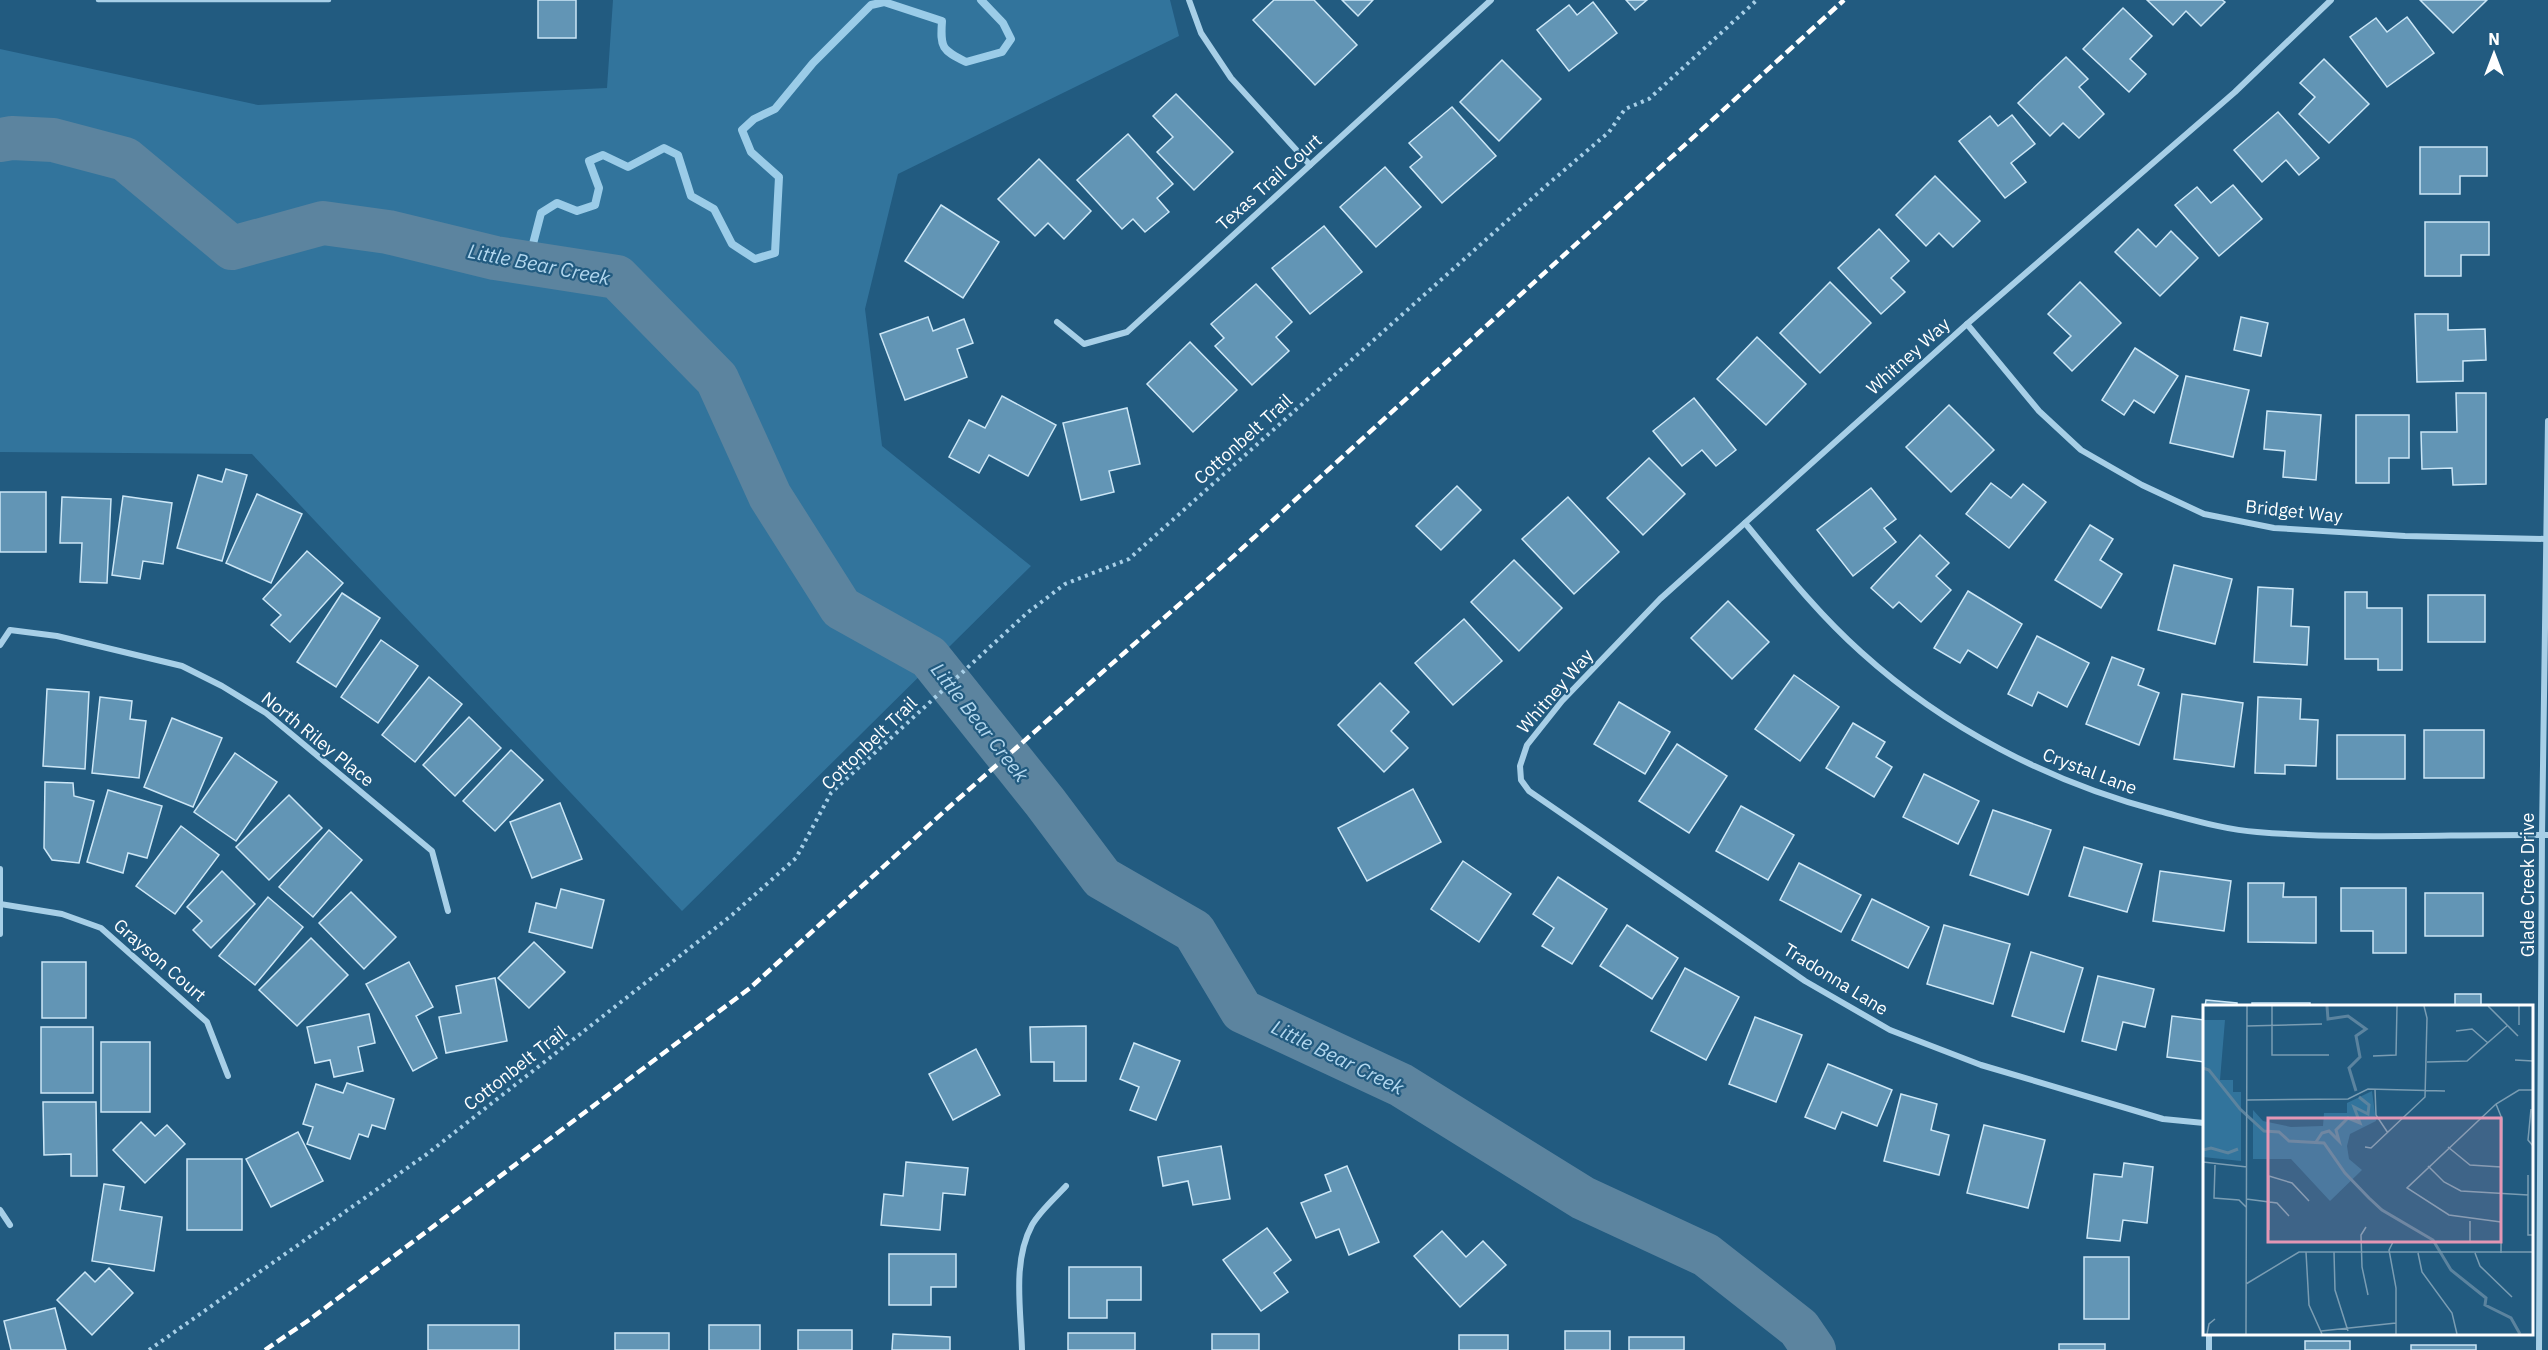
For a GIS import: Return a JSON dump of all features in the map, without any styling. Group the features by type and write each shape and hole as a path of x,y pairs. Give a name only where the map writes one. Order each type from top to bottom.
{"street":[{"path":"1189,0 1201,33 1231,78 1310,165"},
{"name":"Texas Trail Court","path":"1057,322 1084,344 1127,332 1491,0"},
{"name":"Whitney Way","path":"1524,753 1527,745 1562,701 1659,599 1967,324 2235,92 2331,0"},
{"name":"Bridget Way","path":"1967,324 2039,411 2081,450 2142,485 2204,513 2274,528 2404,536 2546,539"},
{"name":"Glade Creek Drive","path":"2540,1350 2540,1134 2548,421"},
{"name":"Crystal Lane","path":"1745,524 1797,586 1860,652 1920,701 1968,732 2036,767 2108,798 2182,817 2255,832 2411,836 2545,835"},
{"name":"North Riley Place","path":"0,645 9,630 57,636 182,666 222,686 266,713 432,851 448,910"},
{"name":"Tradonna Lane","path":"1524,753 1520,766 1521,780 1529,791 1805,981 1890,1030 1981,1065 2061,1089 2163,1119 2203,1123"},
{"path":"0,869 0,934"},
{"name":"Grayson Court","path":"1,904 62,914 101,928 207,1022 228,1076"},
{"path":"2533,1134 2540,1134"},
{"path":"1022,1350 1020,1274 1024,1242 1033,1222 1066,1186"},
{"path":"0,1210 10,1225"}],"lane":[{"path":"98,0 329,0"}],"path":[{"name":"Cottonbelt Trail","path":"149,1350 427,1154 732,915 796,858 831,793 1027,613 1065,584 1129,559 1609,132 1625,108 1649,99 1756,0"}],"shaded area":[{"path":"613,0 1170,0 1179,36 898,174 865,309 882,446 1031,566 682,911 252,454 0,452 0,49 258,105 607,88"}],"building":[{"path":"538,0 576,0 576,38 538,38"},
{"path":"1274,0 1314,0 1357,45 1315,85 1253,20"},
{"path":"1342,0 1373,0 1358,16"},
{"path":"1626,0 1647,0 1635,10"},
{"path":"2147,0 2222,0 2225,2 2201,26 2186,11 2173,25"},
{"path":"2420,0 2487,0 2453,33"},
{"path":"1593,2 1617,33 1569,71 1537,30 1569,5 1577,15"},
{"path":"2123,8 2152,36 2130,59 2146,74 2129,92 2083,49"},
{"path":"2407,17 2434,53 2387,87 2350,37 2376,18 2387,32"},
{"path":"2066,57 2088,79 2079,87 2104,114 2079,138 2063,123 2050,136 2018,103"},
{"path":"2324,59 2369,104 2329,143 2299,114 2315,97 2300,83"},
{"path":"1502,60 1541,99 1499,141 1460,102"},
{"path":"1176,94 1233,152 1194,190 1157,152 1173,137 1153,116"},
{"path":"1452,107 1496,156 1442,203 1410,167 1422,157 1409,143"},
{"path":"2278,112 2319,158 2299,175 2286,160 2262,182 2234,150"},
{"path":"2012,115 2035,144 2011,163 2026,182 2005,198 1959,141 1990,116 1998,126"},
{"path":"1128,134 1173,184 1157,198 1169,212 1145,232 1133,219 1122,229 1077,180"},
{"path":"2420,147 2487,147 2487,176 2460,176 2460,194 2420,194"},
{"path":"1039,159 1091,211 1064,239 1048,223 1035,236 998,199"},
{"path":"1385,167 1421,207 1376,247 1340,207"},
{"path":"1935,176 1980,221 1953,247 1939,233 1926,246 1896,215"},
{"path":"2233,185 2262,219 2219,256 2175,205 2197,187 2211,203"},
{"path":"941,205 999,242 963,298 905,261"},
{"path":"2425,222 2489,222 2489,255 2461,255 2461,276 2425,276"},
{"path":"1324,226 1362,272 1310,314 1272,268"},
{"path":"1879,229 1909,261 1891,278 1905,292 1881,314 1838,268"},
{"path":"2138,229 2156,247 2171,231 2198,258 2160,296 2115,252"},
{"path":"1830,282 1871,323 1820,373 1780,333"},
{"path":"2080,282 2121,323 2072,371 2054,353 2071,336 2048,314"},
{"path":"1256,284 1292,322 1276,337 1289,351 1252,385 1215,346 1224,338 1211,324"},
{"path":"2415,314 2448,314 2448,330 2485,329 2486,360 2463,361 2463,381 2417,382"},
{"path":"928,317 933,331 964,319 973,343 957,349 967,377 905,400 880,334"},
{"path":"2241,317 2268,323 2261,356 2234,350"},
{"path":"1757,337 1806,384 1766,425 1717,379"},
{"path":"1190,342 1237,390 1193,432 1147,384"},
{"path":"2135,348 2178,376 2154,413 2134,400 2124,415 2102,400"},
{"path":"2186,376 2249,390 2233,457 2170,443"},
{"path":"2456,393 2486,393 2486,484 2453,485 2452,468 2422,469 2421,432 2457,432"},
{"path":"1002,396 1056,425 1028,476 989,455 979,473 949,457 969,420 985,428"},
{"path":"1694,398 1736,450 1716,466 1702,450 1682,466 1653,431"},
{"path":"1949,405 1994,450 1951,492 1906,447"},
{"path":"1127,408 1140,464 1109,471 1114,492 1081,500 1063,423"},
{"path":"2267,411 2321,415 2316,480 2283,477 2285,451 2264,449"},
{"path":"2356,415 2409,415 2409,458 2389,458 2389,483 2356,483"},
{"path":"1649,458 1685,494 1643,535 1607,498"},
{"path":"226,469 247,475 222,561 177,548 198,475 222,482"},
{"path":"1991,483 2011,498 2023,484 2046,502 2009,548 1966,514"},
{"path":"1457,486 1481,510 1441,550 1416,526"},
{"path":"1871,488 1896,519 1884,528 1896,542 1853,576 1817,530"},
{"path":"0,492 46,492 46,552 0,552"},
{"path":"257,494 302,514 271,583 226,563"},
{"path":"123,496 172,503 163,564 143,561 140,579 112,575"},
{"path":"62,497 111,499 107,583 80,582 82,543 60,543"},
{"path":"1568,497 1619,552 1574,594 1522,539"},
{"path":"2090,525 2113,539 2100,560 2122,574 2101,608 2055,580"},
{"path":"1920,535 1949,563 1936,576 1951,590 1921,622 1899,602 1893,608 1871,588"},
{"path":"307,551 343,583 290,642 271,625 281,615 263,599"},
{"path":"1514,560 1562,608 1519,651 1471,602"},
{"path":"2174,565 2232,579 2215,644 2158,630"},
{"path":"2258,587 2293,589 2291,626 2309,627 2307,665 2254,662"},
{"path":"1968,591 2022,624 1997,668 1968,650 1960,663 1934,648"},
{"path":"2345,592 2367,592 2367,608 2402,608 2402,670 2378,670 2378,659 2345,659"},
{"path":"342,593 380,618 336,687 297,662"},
{"path":"2428,595 2485,595 2485,642 2428,642"},
{"path":"1728,601 1769,642 1732,679 1691,638"},
{"path":"1464,619 1502,661 1453,705 1415,663"},
{"path":"2037,636 2089,663 2067,707 2038,692 2032,706 2008,694"},
{"path":"381,640 418,666 378,723 341,697"},
{"path":"2112,657 2144,669 2138,685 2159,693 2139,745 2086,724"},
{"path":"1794,675 1839,707 1800,761 1755,729"},
{"path":"429,677 462,704 415,762 382,735"},
{"path":"1380,683 1409,712 1391,731 1408,748 1384,772 1338,725"},
{"path":"47,689 89,692 85,769 43,766"},
{"path":"2182,694 2243,703 2234,767 2174,759"},
{"path":"100,697 132,701 130,719 146,721 139,778 92,773"},
{"path":"2258,697 2301,699 2300,719 2318,720 2316,766 2285,765 2285,774 2255,773"},
{"path":"1619,702 1670,732 1645,774 1594,744"},
{"path":"469,717 501,748 455,796 423,765"},
{"path":"172,718 222,738 193,807 144,787"},
{"path":"1853,723 1885,742 1876,757 1892,767 1874,797 1826,768"},
{"path":"2424,730 2484,730 2484,778 2424,778"},
{"path":"2337,735 2405,735 2405,779 2337,779"},
{"path":"1677,744 1727,776 1689,833 1639,801"},
{"path":"511,750 543,780 495,831 463,801"},
{"path":"235,753 277,782 236,841 194,812"},
{"path":"1924,774 1979,801 1958,844 1903,817"},
{"path":"45,782 73,783 74,796 94,801 79,863 52,860 44,848"},
{"path":"1413,789 1441,842 1367,881 1338,828"},
{"path":"108,790 162,806 147,858 128,853 123,873 87,862"},
{"path":"289,795 322,828 269,880 236,847"},
{"path":"560,803 582,859 532,878 510,822"},
{"path":"1741,806 1794,835 1768,880 1716,851"},
{"path":"1993,810 2051,830 2028,895 1970,875"},
{"path":"181,826 219,855 175,914 136,886"},
{"path":"329,830 362,860 313,917 279,887"},
{"path":"2084,847 2142,864 2127,912 2069,896"},
{"path":"1463,861 1511,894 1479,942 1431,909"},
{"path":"1799,863 1861,895 1841,932 1780,900"},
{"path":"222,871 255,904 211,948 193,930 202,921 187,907"},
{"path":"2160,871 2231,881 2224,931 2153,921"},
{"path":"1558,877 1607,909 1572,964 1542,946 1554,928 1533,914"},
{"path":"2248,883 2284,883 2283,897 2316,897 2316,943 2248,942"},
{"path":"2341,888 2406,888 2406,953 2373,953 2373,931 2341,931"},
{"path":"561,889 604,900 592,948 529,932 536,903 556,908"},
{"path":"351,892 396,937 364,969 319,923"},
{"path":"2425,893 2483,893 2483,936 2425,936"},
{"path":"268,897 303,927 255,985 219,956"},
{"path":"1872,899 1929,927 1908,968 1852,940"},
{"path":"1627,925 1678,958 1652,999 1600,966"},
{"path":"1944,925 2010,944 1993,1004 1927,984"},
{"path":"311,938 348,975 297,1026 259,990"},
{"path":"534,942 565,972 529,1008 498,978"},
{"path":"2031,952 2083,968 2064,1032 2012,1016"},
{"path":"42,962 86,962 86,1018 42,1018"},
{"path":"409,962 433,1007 416,1016 437,1058 413,1071 366,984"},
{"path":"1685,968 1739,997 1706,1060 1651,1031"},
{"path":"2098,976 2154,989 2145,1027 2123,1022 2116,1050 2082,1041"},
{"path":"495,978 507,1041 446,1053 439,1017 461,1013 456,986"},
{"path":"2455,994 2481,994 2481,1005 2455,1005"},
{"path":"2206,1000 2237,1003 2237,1005 2205,1005"},
{"path":"2252,1003 2310,1003 2310,1005 2252,1005"},
{"path":"369,1014 375,1043 358,1047 363,1071 334,1077 330,1060 315,1063 307,1027"},
{"path":"2172,1016 2203,1020 2203,1062 2167,1057"},
{"path":"1755,1017 1802,1035 1776,1102 1729,1084"},
{"path":"1086,1026 1086,1081 1054,1081 1054,1062 1031,1062 1030,1027"},
{"path":"41,1027 93,1027 93,1093 41,1093"},
{"path":"101,1042 150,1042 150,1112 101,1112"},
{"path":"1134,1043 1180,1061 1156,1120 1130,1110 1139,1087 1120,1079"},
{"path":"976,1049 1000,1095 953,1120 929,1074"},
{"path":"1828,1064 1892,1090 1877,1126 1842,1112 1835,1129 1805,1117"},
{"path":"347,1083 394,1099 385,1129 372,1125 368,1137 359,1134 350,1159 307,1144 313,1127 303,1124 316,1084 343,1093"},
{"path":"1901,1094 1937,1104 1931,1130 1949,1135 1939,1175 1884,1161"},
{"path":"43,1102 96,1102 97,1176 71,1176 71,1154 44,1155"},
{"path":"141,1122 155,1136 167,1125 185,1144 145,1183 113,1150"},
{"path":"1984,1125 2045,1140 2028,1208 1967,1193"},
{"path":"298,1132 323,1181 271,1207 246,1159"},
{"path":"1221,1146 1230,1199 1193,1205 1188,1181 1163,1186 1158,1157"},
{"path":"187,1159 242,1159 242,1230 187,1230"},
{"path":"906,1162 968,1168 965,1195 943,1193 940,1230 881,1225 884,1194 903,1196"},
{"path":"2124,1163 2153,1167 2147,1223 2123,1220 2120,1241 2087,1238 2094,1174 2122,1177"},
{"path":"1347,1166 1379,1242 1349,1255 1339,1229 1316,1238 1301,1203 1331,1191 1325,1175"},
{"path":"104,1184 124,1187 120,1210 162,1217 154,1271 92,1261"},
{"path":"1267,1228 1291,1260 1274,1273 1288,1292 1261,1311 1223,1260"},
{"path":"1442,1231 1466,1257 1483,1241 1506,1265 1460,1307 1414,1256"},
{"path":"889,1254 956,1254 956,1287 931,1287 931,1305 889,1305"},
{"path":"2084,1257 2129,1257 2129,1319 2084,1319"},
{"path":"1069,1267 1141,1267 1141,1300 1107,1300 1107,1318 1069,1318"},
{"path":"109,1268 133,1293 92,1335 57,1300 85,1272 95,1282"},
{"path":"55,1308 66,1350 11,1350 4,1321"},
{"path":"428,1325 519,1325 519,1350 428,1350"},
{"path":"709,1325 760,1325 760,1350 709,1350"},
{"path":"798,1330 852,1330 852,1350 798,1350"},
{"path":"1565,1331 1610,1331 1610,1350 1565,1350"},
{"path":"615,1333 669,1333 669,1350 615,1350"},
{"path":"1068,1333 1135,1333 1135,1350 1068,1350"},
{"path":"893,1334 950,1337 950,1350 892,1350"},
{"path":"1212,1334 1259,1334 1259,1350 1212,1350"},
{"path":"1459,1335 1508,1335 1508,1350 1459,1350"},
{"path":"1629,1337 1684,1337 1684,1350 1629,1350"},
{"path":"2305,1341 2350,1341 2350,1350 2305,1350"},
{"path":"2059,1344 2105,1344 2105,1350 2059,1350"},
{"path":"2411,1345 2476,1345 2476,1350 2411,1350"}],"waterway":[{"path":"528,263 541,213 557,203 577,211 595,205 599,188 589,161 603,155 628,167 664,148 678,155 691,196 714,209 732,244 755,259 775,253 779,177 751,152 742,130 754,119 775,109 813,63 871,5 884,2 942,21 944,47 966,62 1002,52 1011,39 1003,23 981,0"},
{"name":"Little Bear Creek","path":"0,140 12,138 53,140 125,159 232,248 323,223 388,232 495,258 617,277 717,379 770,496 841,608 929,657 1045,802 1102,878 1194,931 1242,1011 1401,1085 1583,1198 1706,1255 1799,1328 1814,1350"}],"railway":[{"path":"265,1350 309,1320 750,988 948,808 1215,573 1844,0"}]}
